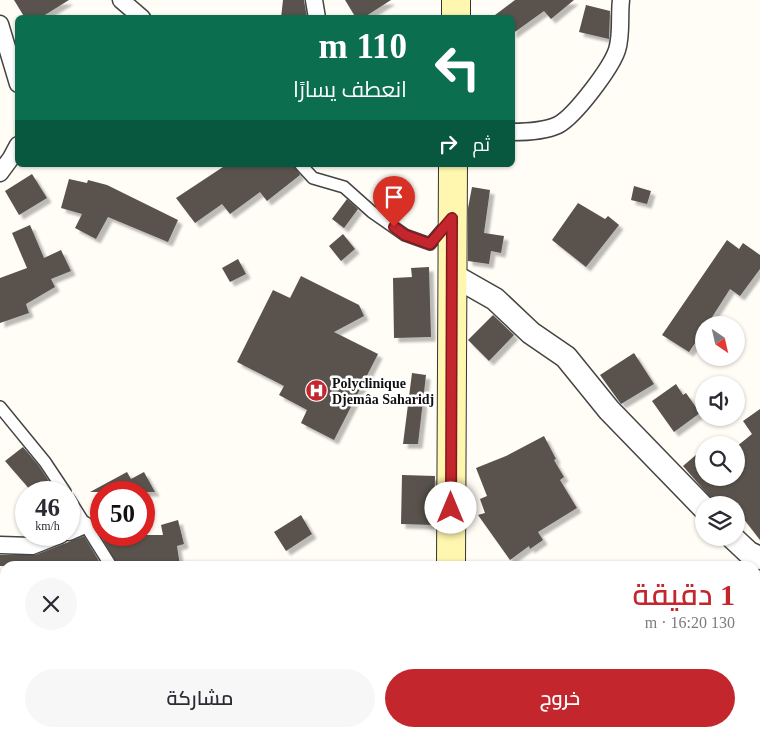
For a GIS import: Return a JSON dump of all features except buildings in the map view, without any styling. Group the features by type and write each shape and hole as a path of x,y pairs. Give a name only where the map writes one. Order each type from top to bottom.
{"main road":[{"path":"456,0 456,15"},
{"path":"451,561 453,167"}],"street":[{"path":"121,0 138,15"},
{"path":"314,0 316,15"},
{"path":"515,132 525,132 557,125 573,113 595,86 617,50 621,0"},
{"path":"0,24 15,74"},
{"path":"0,172 15,152"},
{"path":"451,274 495,299 531,333 566,357 609,410 695,499"},
{"path":"80,527 85,525"},
{"path":"0,545 15,545"},
{"path":"742,546 749,553 760,558"}],"lane":[{"path":"303,167 313,178 344,187 372,212 405,235 430,244 452,218"},
{"path":"0,407 45,462 58,481"},
{"path":"80,517 108,561"}],"place":[{"name":"Polyclinique Djemâa Saharidj","path":"316,391"}],"route":[{"path":"394,227 405,235 430,244 452,218 451,508"}]}
